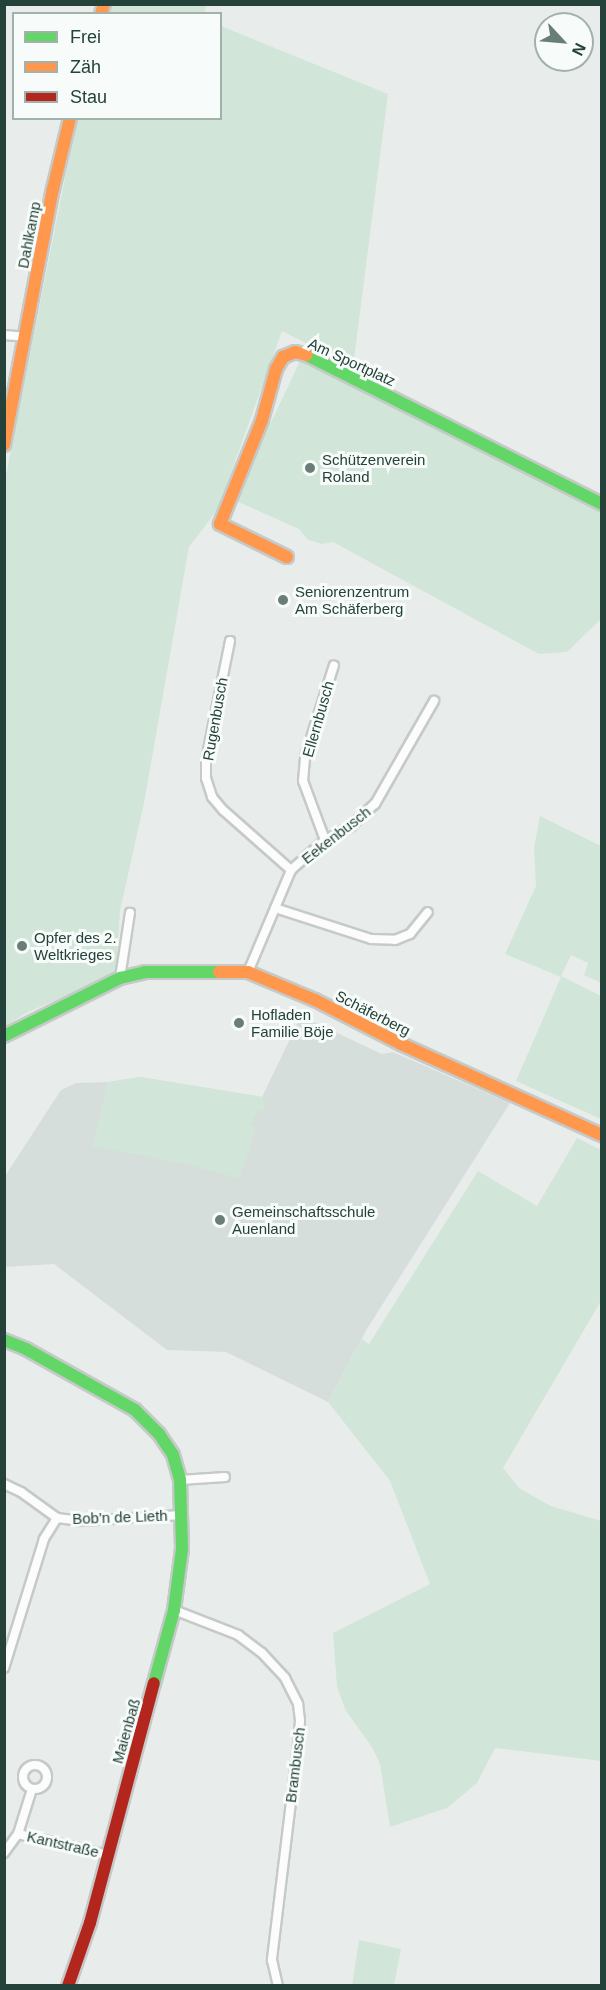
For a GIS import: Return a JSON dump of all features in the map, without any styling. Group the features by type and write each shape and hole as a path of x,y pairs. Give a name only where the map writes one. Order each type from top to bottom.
{"street":[{"name":"Dahlkamp","path":"4,445 69,120"},
{"path":"4,335 26,337"},
{"name":"Am Sportplatz","path":"288,557 220,524 262,420 276,369 283,357 295,352 311,356 602,504"},
{"name":"Rugenbusch","path":"230,641 206,760 206,778 212,797 224,810 291,870"},
{"name":"Ellernbusch","path":"325,840 303,781 305,757 334,665"},
{"name":"Eekenbusch","path":"248,972 291,870 325,840 351,826 375,804 434,701"},
{"path":"275,908 371,939 395,940 410,934 428,912"},
{"path":"120,978 130,913"},
{"name":"Schäferberg","path":"4,1036 120,978 145,972 248,972 315,1000 400,1044 601,1135"},
{"name":"Maienbaß","path":"4,1340 26,1349 135,1410 159,1434 173,1455 180,1480 182,1515 180,1575 174,1610 90,1923 68,1986"},
{"path":"180,1480 225,1477"},
{"name":"Bob'n de Lieth","path":"4,1484 21,1492 57,1518 81,1521 182,1515"},
{"name":"Bob'n de Lieth","path":"4,1668 44,1539 57,1518"},
{"name":"Brambusch","path":"174,1610 238,1635 262,1653 285,1678 298,1704 300,1722 298,1744 272,1960 278,1986"},
{"name":"Kantstraße","path":"4,1853 18,1834 32,1789"},
{"name":"Kantstraße","path":"18,1834 108,1855"}],"shaded area":[{"name":"Gemeinschaftsschule Auenland","path":"301,1016 382,1054 393,1052 510,1103 367,1329 328,1402 226,1352 167,1350 54,1264 5,1267 5,1176 61,1090 76,1083 108,1082 140,1077 262,1097"}],"green space":[{"path":"112,4 207,5 204,12 109,12"},
{"path":"222,26 388,94 353,367 282,331 218,509 189,547 144,803 120,911 116,975 28,1012 4,1027 5,480 76,120 222,120"},
{"path":"302,357 601,511 601,619 567,652 539,654 333,542 322,544 308,540 299,529 234,500"},
{"path":"540,816 601,846 601,983 584,975 588,963 571,955 561,976 601,996 601,1119 516,1081 561,977 505,954 536,886 534,848"},
{"path":"140,1077 263,1097 264,1112 258,1109 250,1125 256,1128 239,1178 181,1163 93,1146 108,1082"},
{"path":"577,1138 601,1150 601,1301 503,1468 519,1488 551,1506 601,1521 601,1761 495,1748 477,1783 447,1808 390,1827 380,1764 372,1747 346,1711 337,1687 333,1633 430,1584 390,1481 328,1402 362,1339 369,1344 478,1171 537,1206"},
{"path":"359,1940 401,1949 394,1985 352,1985"}],"traffic: fast":[{"path":"307,355 602,504"},
{"path":"4,1036 120,978 145,972 219,972"},
{"path":"4,1340 26,1349 135,1410 159,1434 173,1455 180,1480 182,1549 174,1610 154,1683"}],"traffic: slow":[{"path":"102,12 104,4"},
{"path":"4,445 53,189 70,120"},
{"path":"287,557 220,524 262,420 276,369 283,357 295,352 307,355"},
{"path":"219,972 248,972 315,1000 401,1044 602,1135"}],"traffic: jam":[{"path":"68,1986 90,1923 154,1683"}],"place":[{"name":"Schützenverein Roland","path":"310,468"},
{"name":"Seniorenzentrum Am Schäferberg","path":"283,600"},
{"name":"Opfer des 2. Weltkrieges","path":"22,946"},
{"name":"Hofladen Familie Böje","path":"239,1023"},
{"name":"Gemeinschaftsschule Auenland","path":"220,1220"}]}
